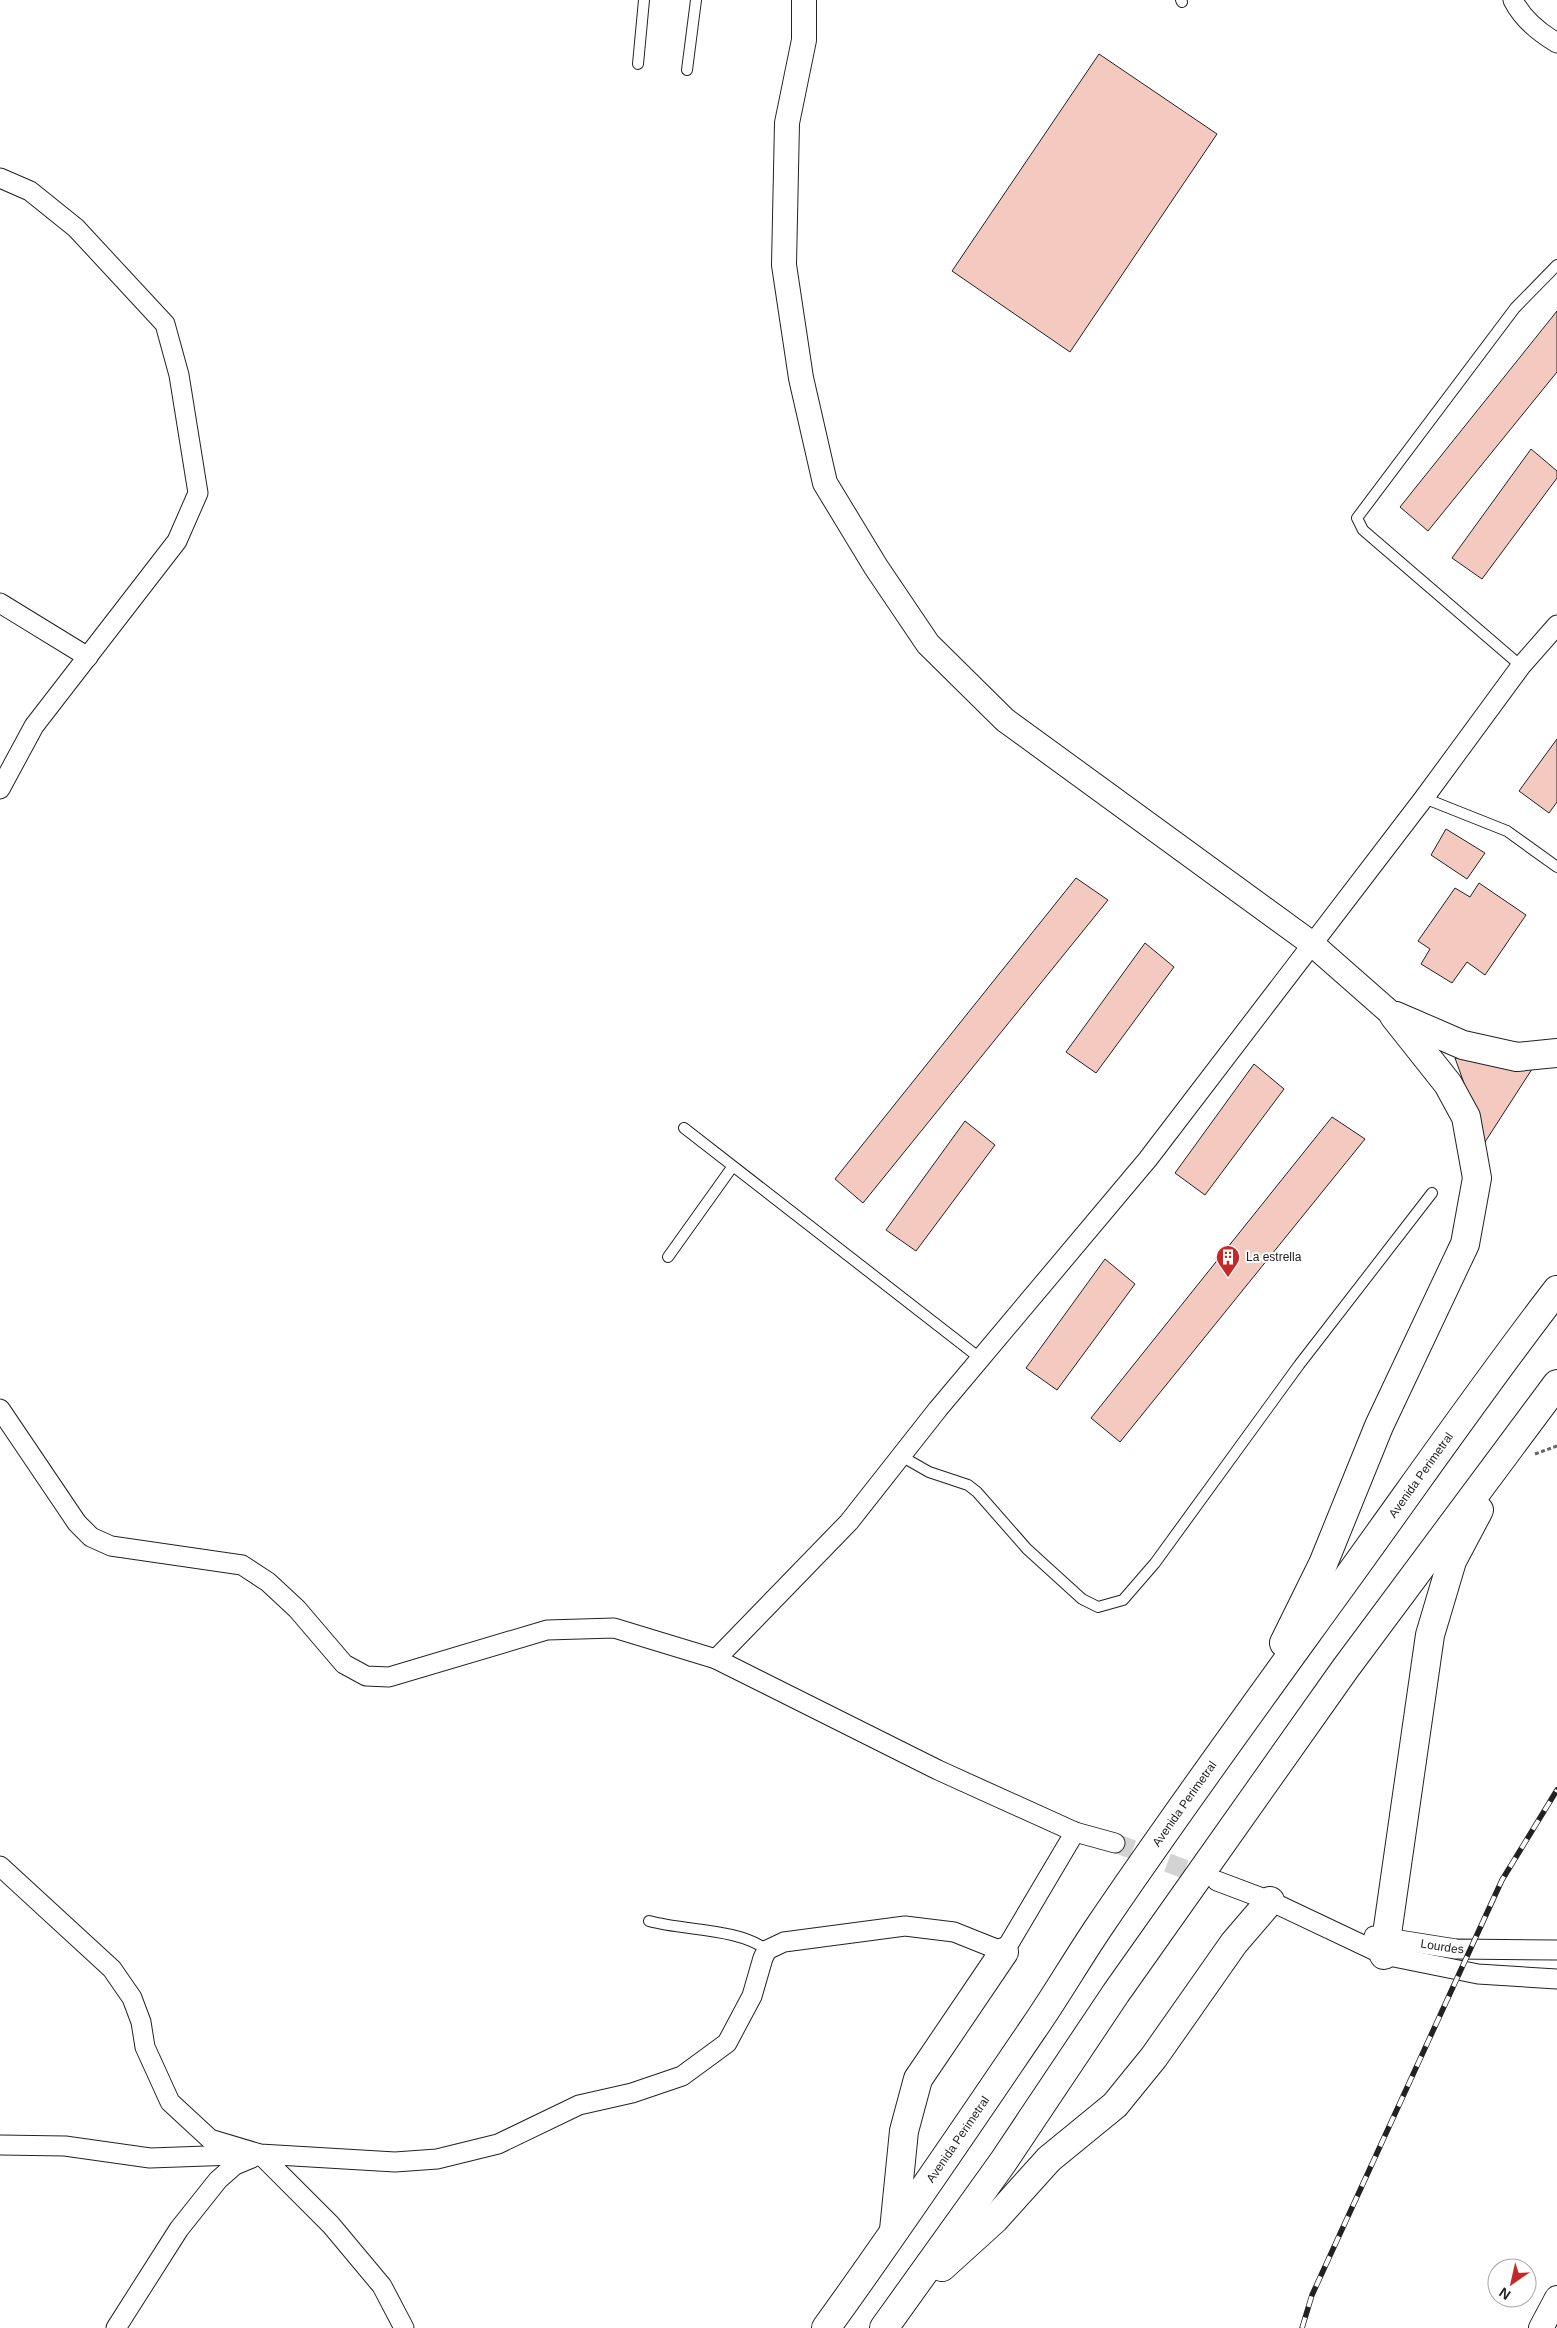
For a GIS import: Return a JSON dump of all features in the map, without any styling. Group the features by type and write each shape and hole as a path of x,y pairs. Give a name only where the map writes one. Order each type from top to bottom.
{"highway":[{"path":"1394,1016 1463,1045 1517,1057 1557,1052"},
{"path":"1256,1702 1323,1564 1379,1426 1465,1244 1477,1178 1466,1117 1448,1084 1394,1016"},
{"name":"Avenida Perimetral","path":"826,2328 894,2234 1103,1921 1256,1702 1332,1600 1489,1378 1557,1290"},
{"path":"884,2328 1003,2162 1116,1993 1345,1669 1557,1384"},
{"path":"1385,1947 1430,1635 1452,1561 1533,1414"},
{"path":"904,2302 995,2219 1049,2159 1115,2105 1154,2057 1234,1944 1270,1901"},
{"path":"894,2234 904,2131 918,2079 1004,1952"},
{"path":"904,2131 916,2148 937,2152 954,2142"}],"street":[{"path":"804,0 804,40 787,123 784,265 801,378 825,484 876,567 928,644 1005,720 1311,943 1394,1016"},
{"path":"1513,0 1516,7 1542,34 1557,43"},
{"path":"0,178 30,190 76,228 165,324 180,375 198,493 177,540 34,726 0,789"},
{"path":"0,603 88,656"},
{"path":"716,1659 849,1522 901,1456 1148,1159 1311,943 1424,798 1521,666 1557,626"},
{"path":"0,1409 76,1523 91,1537 111,1546 242,1565 268,1582 297,1609 344,1664 366,1676 389,1676 547,1630 614,1628 716,1659 938,1770 1075,1832 1115,1843"},
{"path":"0,2145 65,2146 150,2158 260,2154 395,2162 437,2159 498,2144 580,2105 632,2093 682,2076 727,2043 752,1996 759,1968 768,1950 784,1942 906,1926 954,1932 1004,1952 1075,1832"},
{"path":"0,1866 112,1969 132,1998 141,2022 145,2047 170,2102 210,2139 260,2154 331,2225 382,2286 404,2328"},
{"path":"1216,1881 1270,1901 1327,1929 1478,1974 1557,1979"},
{"name":"Lourdes","path":"1385,1947 1557,1950"},
{"path":"116,2328 179,2229 218,2180 235,2165 260,2154"},
{"path":"1541,2328 1557,2298"}],"lane":[{"path":"638,64 644,0"},
{"path":"687,70 696,0"},
{"path":"1521,666 1363,530 1357,518 1515,308 1557,265"},
{"path":"1424,798 1508,831 1557,867"},
{"path":"684,1128 981,1359"},
{"path":"668,1257 734,1166"},
{"path":"901,1456 929,1472 968,1485 977,1492 1028,1549 1082,1599 1098,1607 1123,1600 1155,1563 1299,1365 1432,1193"},
{"path":"649,1920 671,1927 734,1936 758,1942 768,1950"}],"building":[{"path":"1099,54 1217,134 1070,352 952,271"},
{"path":"1557,311 1557,372 1428,531 1400,507"},
{"path":"1531,449 1557,471 1557,478 1482,579 1452,558"},
{"path":"1557,739 1557,802 1549,813 1519,791"},
{"path":"1446,829 1485,853 1467,879 1431,855"},
{"path":"1076,878 1108,900 863,1203 835,1179"},
{"path":"1479,883 1526,915 1485,975 1467,962 1452,983 1421,964 1430,949 1418,941 1455,888 1470,897"},
{"path":"1145,943 1174,967 1096,1073 1066,1052"},
{"path":"1455,1058 1534,1066 1485,1142"},
{"path":"1254,1064 1284,1089 1205,1195 1175,1173"},
{"name":"La estrella","path":"1332,1117 1365,1139 1120,1442 1091,1418"},
{"path":"965,1121 995,1145 916,1251 886,1230"},
{"path":"1105,1259 1135,1284 1057,1390 1026,1368"}],"tunnel":[{"path":"1115,1843 1211,1879"}],"railway":[{"path":"1302,2328 1312,2295 1502,1880 1557,1790"}],"place":[{"name":"La estrella","path":"1228,1278"}]}
